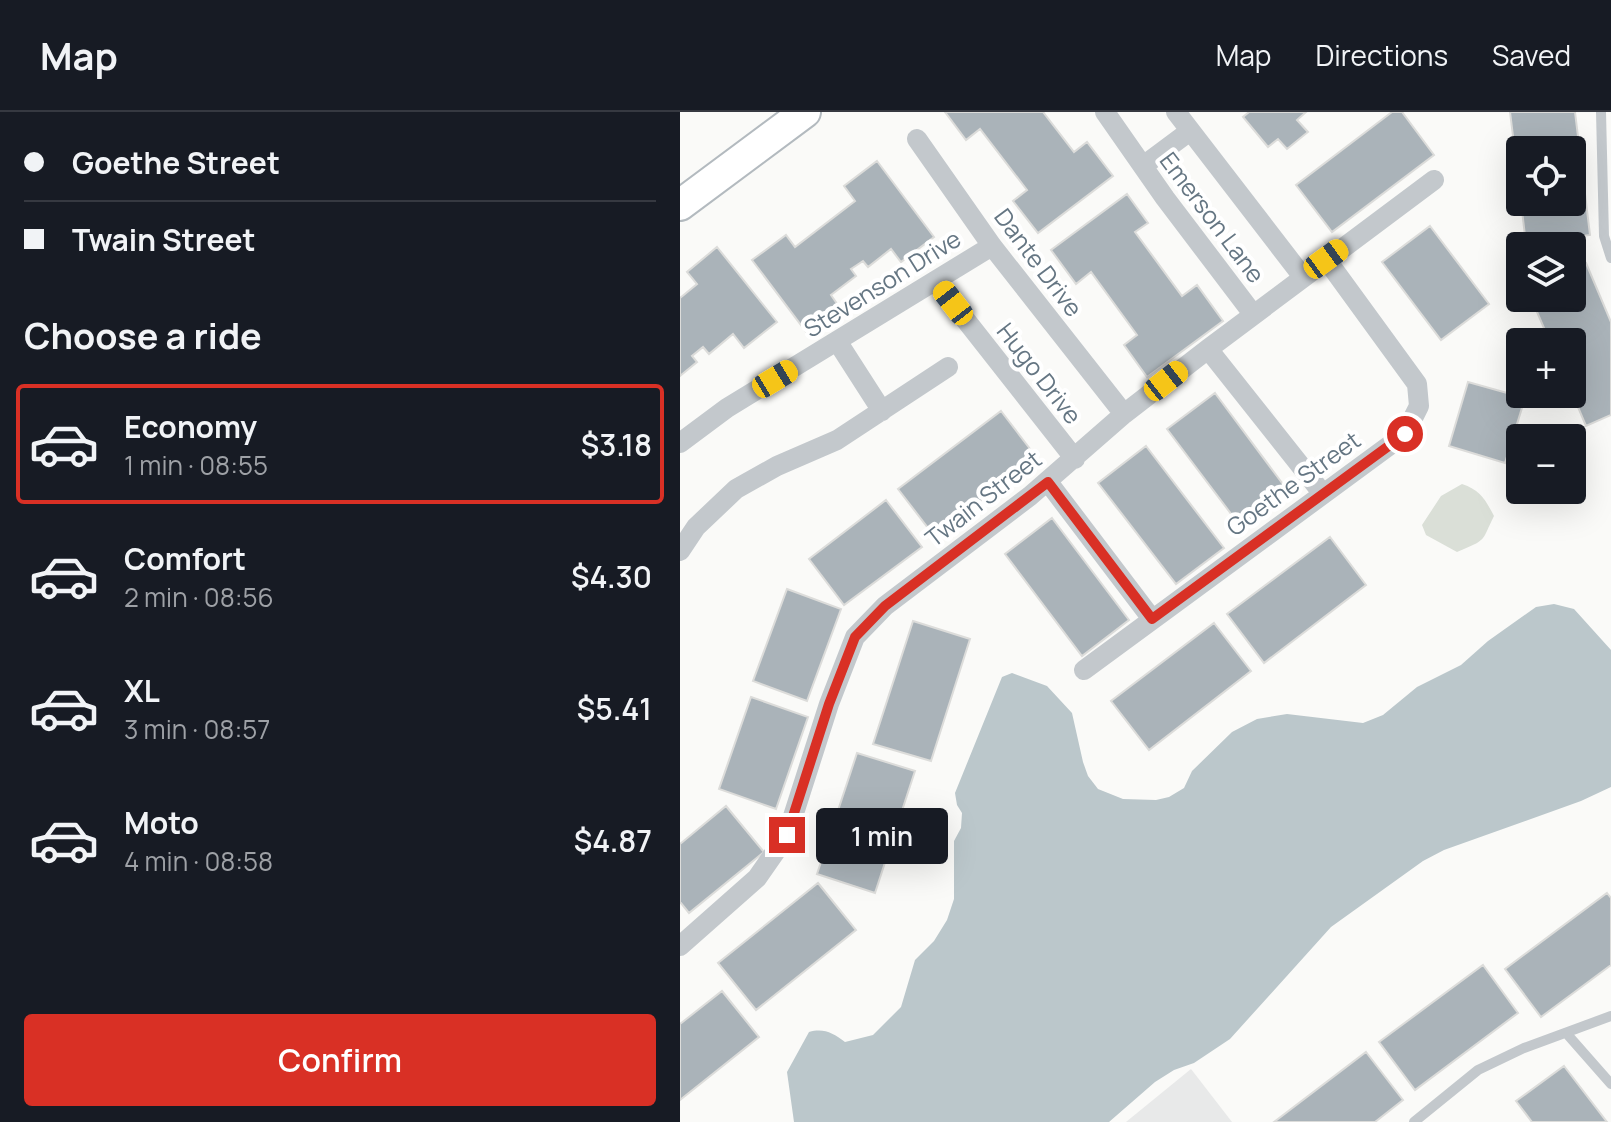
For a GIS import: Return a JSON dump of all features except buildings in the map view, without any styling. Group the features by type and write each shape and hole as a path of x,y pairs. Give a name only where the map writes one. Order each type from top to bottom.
{"street":[{"path":"680,205 805,112"},
{"path":"1176,112 1303,277"},
{"name":"Emerson Lane","path":"1113,115 1143,166 1253,314"},
{"path":"1143,166 1190,131"},
{"name":"Dante Drive","path":"917,139 992,246 1124,414"},
{"name":"Twain Street","path":"680,945 757,878 787,835 829,704 855,637 885,606 1048,482 1124,414 1434,180"},
{"name":"Stevenson Drive","path":"680,443 727,408 992,246"},
{"name":"Goethe Street","path":"1084,670 1405,434 1419,406 1417,384 1326,259"},
{"name":"Hugo Drive","path":"935,281 1075,459"},
{"path":"837,341 882,411"},
{"path":"1208,349 1323,494"},
{"path":"680,551 696,527 736,489 777,466 837,440 948,367"},
{"path":"1048,482 1152,619"}],"lane":[{"path":"1601,112 1604,236 1611,258"},
{"path":"1414,1122 1478,1070 1524,1048 1611,1016"},
{"path":"1567,1034 1611,1084"}],"shaded area":[{"path":"1462,484 1481,496 1494,516 1482,539 1457,552 1426,535 1422,525 1441,496"},
{"path":"1554,604 1574,609 1611,650 1611,787 1581,801 1444,850 1423,861 1331,927 1230,1039 1194,1063 1174,1070 1155,1082 1109,1122 794,1122 787,1072 809,1032 828,1032 845,1042 873,1035 901,1007 915,960 934,941 947,920 954,899 954,841 961,828 962,813 955,793 1002,677 1012,673 1047,686 1072,713 1083,762 1088,776 1098,789 1123,799 1156,800 1184,788 1192,771 1232,732 1257,719 1287,714 1363,723 1383,715 1417,687 1461,665 1488,641 1536,607"},
{"path":"1191,1069 1232,1122 1126,1122"}],"route":[{"path":"787,835 829,704 855,637 885,606 1048,482 1152,619 1405,434"}]}
